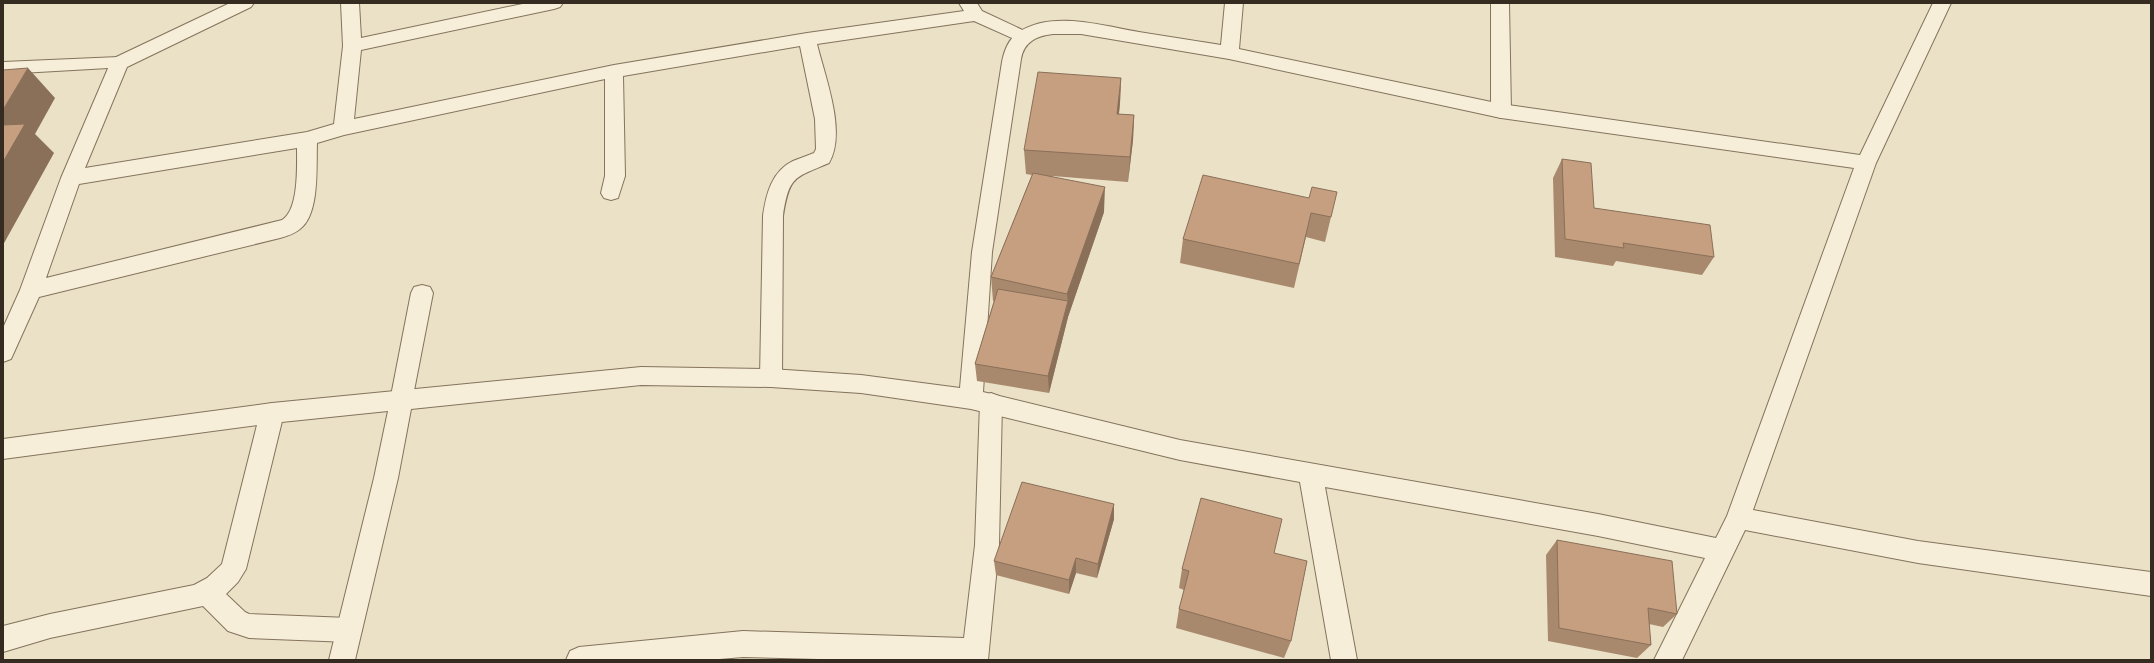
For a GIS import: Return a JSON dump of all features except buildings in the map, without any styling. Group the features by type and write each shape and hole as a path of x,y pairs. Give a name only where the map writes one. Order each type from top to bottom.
{"street":[{"path":"3,68 119,63 245,3"},
{"path":"343,128 352,46 350,3"},
{"path":"352,46 500,9 554,3"},
{"path":"1229,53 1234,3"},
{"path":"1500,3 1501,111"},
{"path":"1671,658 1721,550 1738,518 1866,163 1942,3"},
{"path":"71,178 307,139 343,128 614,71 807,39 972,9 1023,37"},
{"path":"579,660 742,652 976,655 986,545 981,401 982,252 1014,49 1023,37 1046,28 1063,26 1081,28 1229,53 1501,111 1866,163"},
{"path":"771,378 773,216 779,184 785,176 798,167 822,158 827,149 820,94 807,39"},
{"path":"3,353 31,290 71,178 119,63"},
{"path":"611,193 615,176 614,71"},
{"path":"31,290 280,230 290,225 296,221 302,208 307,139"},
{"path":"342,660 386,478 422,293"},
{"path":"3,448 272,413 640,376 771,378 861,384 981,401 1180,450 1598,525 1721,550"},
{"path":"3,639 50,626 195,598 208,592 222,582 233,569 272,413"},
{"path":"1311,474 1344,660"},
{"path":"1738,518 1918,552 2151,584"},
{"path":"208,592 237,622 249,626 349,630"}]}
